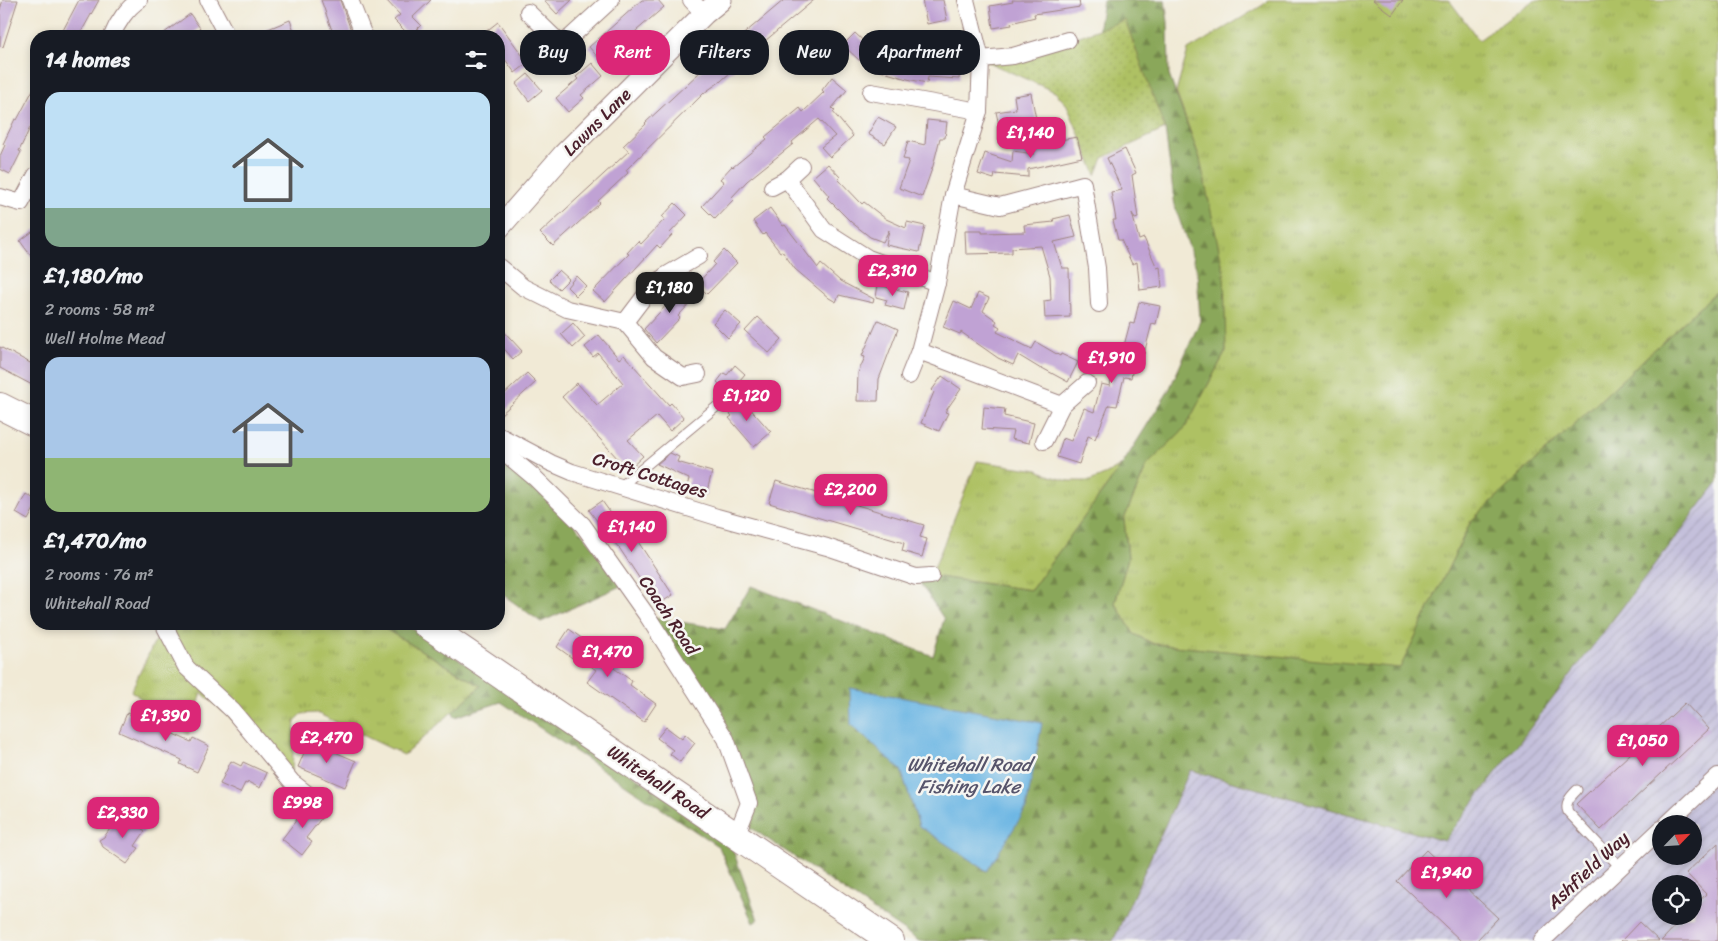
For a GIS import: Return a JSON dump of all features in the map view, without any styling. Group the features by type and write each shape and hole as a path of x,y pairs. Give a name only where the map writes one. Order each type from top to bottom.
{"main road":[{"path":"0,406 30,421"},
{"name":"Whitehall Road","path":"434,630 890,941"}],"street":[{"path":"114,30 133,4 139,0"},
{"path":"350,0 362,30"},
{"path":"528,12 562,45 611,0"},
{"name":"Lawns Lane","path":"505,221 698,7 721,0"},
{"path":"909,376 919,350 937,283 953,195 979,111 981,59 966,0"},
{"path":"211,1 224,30"},
{"path":"981,59 1014,56 1068,40"},
{"path":"871,92 979,111"},
{"path":"772,187 787,179 801,166"},
{"path":"787,179 824,230 868,258 937,283"},
{"path":"953,195 1000,206 1083,184 1097,268 1099,304"},
{"path":"0,197 21,203 30,186"},
{"path":"625,322 647,293 665,276 700,256"},
{"path":"505,272 524,287 567,309 625,322 654,357 683,377 698,374"},
{"path":"919,350 1062,405"},
{"path":"1044,441 1062,405 1087,383"},
{"name":"Croft Cottages","path":"505,439 572,472 717,517 827,547 916,577 931,576"},
{"name":"Coach Road","path":"505,453 535,478 583,525 653,625 726,738 748,803 736,836"},
{"path":"167,630 186,667 232,711 292,782 314,799"},
{"path":"1677,815 1718,776"},
{"name":"Ashfield Way","path":"1542,941 1652,837"}],"lane":[{"path":"620,487 732,393"},
{"path":"1577,790 1567,803 1568,812 1620,867"}],"shaded area":[{"path":"1718,482 1718,941 1113,941 1190,770 1444,841"}],"green space":[{"path":"1103,0 1165,0 1168,22 1169,75 1200,159 1224,273 1226,351 1185,428 1147,465 1124,519 1128,558 1115,603 1134,634 1153,644 1400,668 1471,521 1718,290 1718,482 1444,841 1190,770 1113,941 919,941 741,821 748,803 726,739 648,617 725,629 751,586 933,656 944,619 916,577 931,576 1031,590 1122,465 1169,390 1200,321 1197,270 1175,207 1165,129 1097,38","holes":["901,770 987,871 919,826"]},
{"path":"1268,0 1449,0 1479,40 1534,0 1718,0 1718,290 1471,521 1400,669 1154,644 1134,634 1115,603 1128,558 1124,519 1147,465 1185,427 1226,351 1200,159 1176,92 1188,50 1263,5"},
{"path":"1125,20 1165,129 1103,158 1096,175 1067,105 1055,92 981,59 1068,40"},
{"path":"505,453 535,478 625,584 541,622 505,596"},
{"path":"977,461 1038,470 1050,476 1069,481 1090,481 1122,465 1031,590 931,576"},
{"path":"163,630 387,630 481,686 404,755 317,713 302,714 295,721 292,771 202,693 188,735 131,691 152,647"},
{"path":"387,630 415,630 729,839 758,920 753,923 719,847 501,702 455,717 452,712 481,686"}],"water":[{"name":"Whitehall Road Fishing Lake","path":"850,688 1042,723 1026,809 987,871 919,826 901,770 851,725"}],"building":[{"path":"3,0 18,0 3,47 0,46 0,9"},
{"path":"79,0 99,0 82,30 63,30"},
{"path":"321,0 340,0 351,30 332,30"},
{"path":"386,0 431,0 413,17 421,25 416,30 404,30 394,20 400,15"},
{"path":"544,0 572,0 557,14"},
{"path":"642,0 658,0 664,7 637,30 608,30"},
{"path":"784,0 814,0 769,38 769,30 748,30"},
{"path":"922,0 943,0 947,20 927,24"},
{"path":"1012,0 1079,0 1080,7 1034,14 1035,17 1011,23 1012,25 993,28 990,6 1013,2"},
{"path":"1373,0 1403,0 1392,15"},
{"path":"190,14 200,28 197,30 168,30"},
{"path":"290,20 294,30 266,30"},
{"path":"498,22 504,30 488,30"},
{"path":"505,32 520,52 520,69 515,73 505,59"},
{"path":"855,33 859,37 859,60 849,51 849,39"},
{"path":"596,41 596,55 589,47"},
{"path":"592,63 596,68 596,75 603,76 581,95 584,98 568,112 556,98 578,79 576,77 578,75 586,75 586,68"},
{"path":"529,75 542,90 529,101 516,84"},
{"path":"697,75 728,75 704,93 626,170 628,173 598,201 600,203 553,246 540,233 629,151 623,146"},
{"path":"894,75 959,75 959,79 928,77 927,83"},
{"path":"832,77 847,90 832,108 835,111 833,112 853,136 830,157 821,147 835,136 819,119 792,142 793,144 747,181 731,198 733,200 715,219 702,206 724,182 720,179 732,166 767,139 765,137 800,108 803,112 824,92 822,90"},
{"path":"1031,93 1036,119 999,125 996,112 1016,109 1014,96"},
{"path":"30,95 30,128 10,174 0,169 0,156 5,145 3,144 15,119 17,120"},
{"path":"878,117 896,127 885,144 868,134"},
{"path":"927,120 947,122 945,138 940,138 922,197 899,188 909,160 903,159 908,141 925,145"},
{"path":"1077,137 1082,157 1028,169 1028,177 995,174 994,179 978,174 985,153 1012,162 1013,151 1034,154 1033,145"},
{"path":"1125,149 1136,173 1132,175 1138,218 1135,219 1132,213 1139,240 1144,238 1157,268 1160,267 1162,287 1140,290 1137,262 1132,264 1121,240 1118,240 1113,220 1116,220 1111,192 1122,190 1107,158"},
{"path":"828,164 840,177 838,179 862,204 864,202 886,219 906,228 907,222 925,226 919,252 886,245 889,230 883,242 870,237 851,222 827,198 829,196 813,177"},
{"path":"675,203 687,215 670,233 672,235 660,248 657,245 605,302 593,291 629,254 627,253 638,241 641,244 665,219 662,217"},
{"path":"770,208 818,268 821,264 840,281 874,299 873,303 839,295 836,302 795,269 782,251 780,252 765,233 763,235 753,221"},
{"path":"1070,215 1076,237 1054,242 1062,268 1069,268 1070,317 1045,318 1044,301 1051,300 1050,276 1041,246 1012,248 1012,253 966,254 965,231 982,231 982,233 1025,232 1024,225 1054,222 1053,219"},
{"path":"30,234 30,255 20,241"},
{"path":"724,250 737,263 707,294 697,284 715,264 713,262"},
{"path":"559,270 569,279 559,289 549,280"},
{"path":"576,276 586,286 576,296 567,287"},
{"path":"686,284 698,295 678,316 680,318 656,343 644,329"},
{"path":"878,285 908,292 904,310 885,305 887,300 876,297"},
{"path":"978,293 989,298 983,311 997,321 995,324 1000,327 997,332 1032,349 1036,342 1060,356 1061,354 1078,362 1068,382 1018,355 1013,365 998,358 961,332 960,334 943,327 954,301 971,309"},
{"path":"1139,302 1160,306 1156,324 1152,323 1144,354 1136,352 1131,378 1124,377 1117,406 1109,405 1095,439 1088,436 1079,464 1057,457 1063,438 1071,441 1084,408 1094,412 1101,384 1110,386 1115,355 1121,357 1130,323 1134,324"},
{"path":"725,310 741,324 728,338 713,323"},
{"path":"758,317 782,339 769,353 745,331"},
{"path":"878,320 898,329 879,379 878,401 857,401 858,373 865,357 862,356"},
{"path":"573,323 585,337 573,348 561,334"},
{"path":"505,333 522,351 513,359 505,350"},
{"path":"599,335 619,359 624,355 669,405 671,403 684,418 670,431 657,416 628,440 643,456 628,470 562,397 577,383 597,405 623,383 598,353 593,357 585,347"},
{"path":"0,347 30,363 30,384 0,368"},
{"path":"735,365 745,374 734,387 726,390 717,382 724,373 727,375"},
{"path":"527,373 536,382 505,410 505,393"},
{"path":"942,376 961,389 945,412 948,413 939,431 921,423 934,392 932,390"},
{"path":"739,396 771,432 754,447 729,418 732,416 725,408"},
{"path":"984,407 1005,409 1004,416 1034,423 1029,443 1011,439 1013,431 982,429"},
{"path":"670,453 679,457 677,462 712,472 706,495 686,490 689,479 657,464"},
{"path":"776,481 924,525 920,537 927,539 922,557 902,551 904,543 769,503"},
{"path":"26,494 30,496 30,516 28,520 16,513"},
{"path":"602,501 615,519 618,516 633,534 673,595 657,605 620,549 589,510"},
{"path":"569,629 587,642 584,647 632,681 630,685 656,704 644,722 587,682 596,670 577,656 575,660 557,647"},
{"path":"1685,703 1709,729 1601,830 1576,804"},
{"path":"127,713 191,742 193,738 209,746 197,772 180,764 182,760 119,732"},
{"path":"666,727 682,739 685,734 695,743 680,762 670,754 673,750 657,738"},
{"path":"309,741 356,761 345,787 298,767"},
{"path":"231,761 241,766 243,762 267,773 260,788 248,782 247,784 245,783 240,793 220,784"},
{"path":"307,806 313,809 320,807 326,812 306,838 312,842 302,855 282,839"},
{"path":"121,814 145,831 135,846 139,848 127,864 103,847 99,840 104,837"},
{"path":"1718,843 1718,941 1661,941 1676,925 1702,925 1702,898 1706,894 1702,890 1702,875 1688,875 1686,873 1695,865 1702,865 1702,858"},
{"path":"1426,850 1498,918 1476,941 1461,941 1397,881"},
{"path":"1639,922 1659,941 1621,941"}]}
